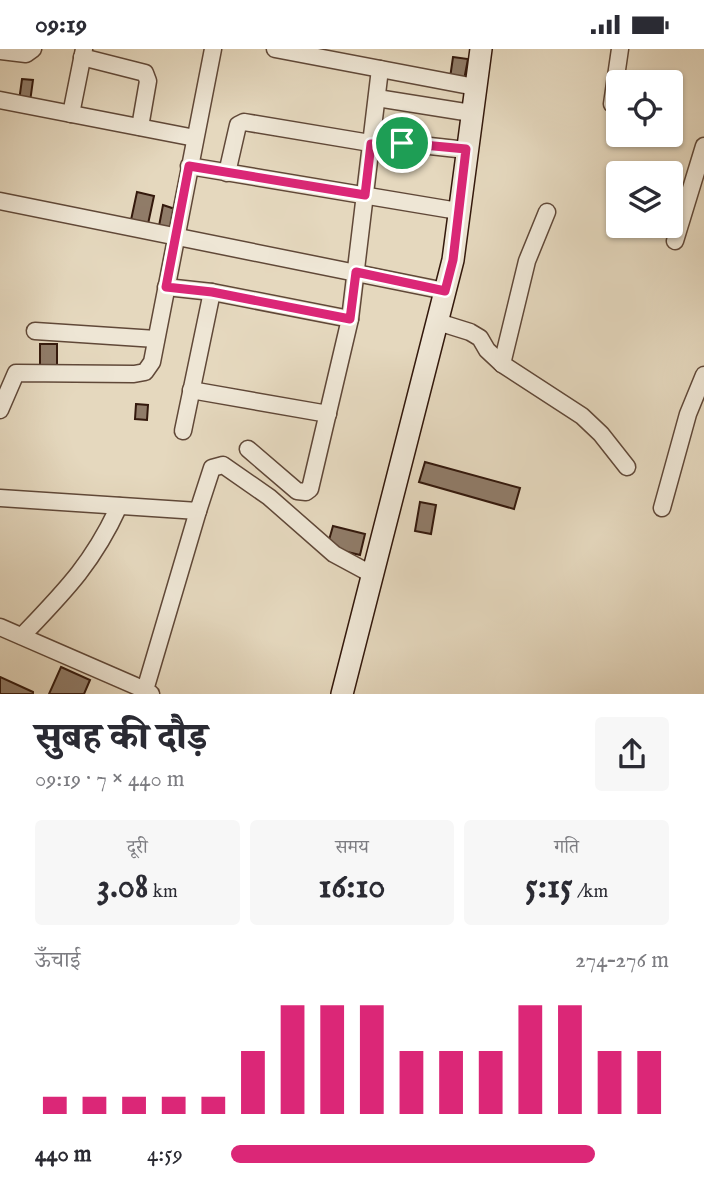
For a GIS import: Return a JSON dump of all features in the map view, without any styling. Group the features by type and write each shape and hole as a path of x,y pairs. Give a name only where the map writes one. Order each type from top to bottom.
{"street":[{"path":"0,51 26,54 33,49"},
{"path":"0,410 11,377 16,373 145,372 152,362 213,49"},
{"path":"275,49 475,87"},
{"path":"342,694 453,260 481,49"},
{"path":"617,70 620,49"},
{"path":"71,114 83,53 145,73 148,81 140,127"},
{"path":"248,449 297,491 306,492 310,489 350,319 380,69"},
{"path":"377,98 471,113"},
{"path":"0,100 195,138"},
{"path":"227,173 240,123 371,144 466,149"},
{"path":"675,241 704,146"},
{"path":"189,166 458,211"},
{"path":"0,201 445,291"},
{"path":"502,364 527,261 547,212"},
{"path":"166,287 212,292 350,319"},
{"path":"183,431 212,292"},
{"path":"438,322 470,332 502,364 582,416 601,434 627,467"},
{"path":"36,331 156,339"},
{"path":"662,509 696,415 704,375"},
{"path":"191,390 328,414"},
{"path":"0,627 148,692 212,468 223,465 269,497 334,554 373,575"},
{"path":"0,498 198,511"},
{"path":"22,636 86,568 102,544 119,506"}],"building":[{"path":"453,57 468,59 464,80 450,78"},
{"path":"22,79 33,80 30,102 19,101"},
{"path":"137,192 154,196 148,224 131,220"},
{"path":"163,205 175,209 171,228 159,226"},
{"path":"40,344 57,344 57,367 40,367"},
{"path":"136,404 148,405 147,420 135,419"},
{"path":"425,462 520,488 514,509 419,482"},
{"path":"420,502 436,505 431,534 415,531"},
{"path":"333,526 365,534 360,555 327,547"},
{"path":"61,667 90,680 84,694 49,694"},
{"path":"0,677 33,692 33,694 0,694"}],"route":[{"path":"402,143 466,149 453,260 445,291 356,272 350,319 212,292 166,287 189,166 365,195 371,144 393,146 402,143"}]}
